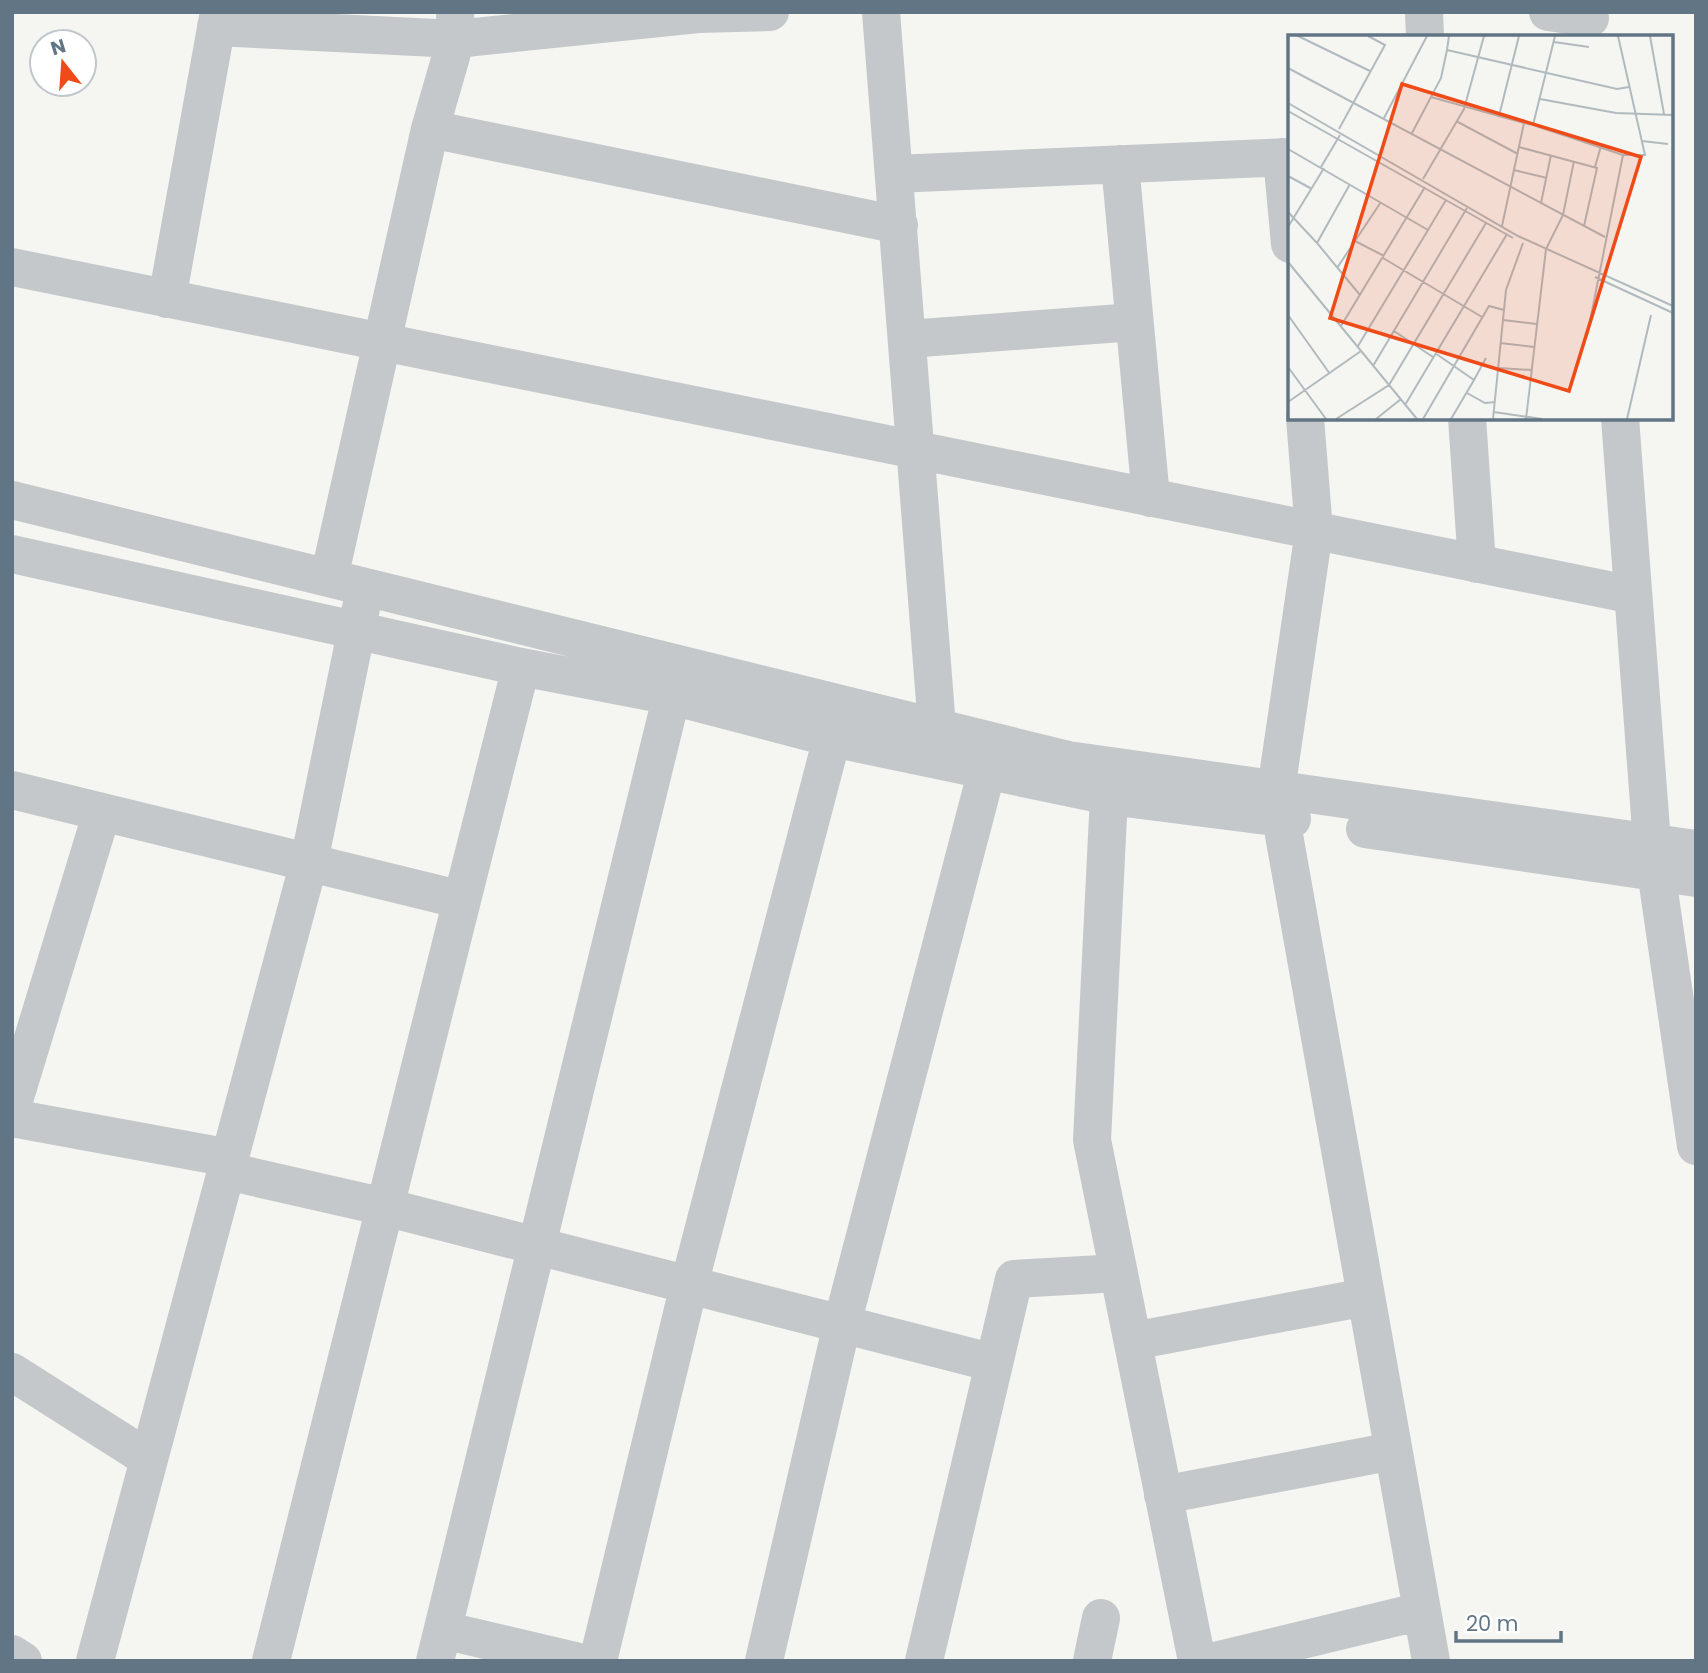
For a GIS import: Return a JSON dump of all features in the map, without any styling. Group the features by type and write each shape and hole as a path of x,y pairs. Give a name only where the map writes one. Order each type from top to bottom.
{"street":[{"path":"167,299 218,20 456,26 698,13 771,12"},
{"path":"881,12 918,452 937,727"},
{"path":"1424,12 1424,35"},
{"path":"1548,12 1596,22"},
{"path":"329,578 430,129 456,26"},
{"path":"430,129 899,225"},
{"path":"894,174 1286,157 1288,200"},
{"path":"1120,164 1152,498"},
{"path":"12,267 918,452 1633,594"},
{"path":"908,339 1134,322"},
{"path":"1305,420 1314,531 1278,803 1431,1661"},
{"path":"1466,420 1477,564"},
{"path":"1620,420 1654,858 1696,1146"},
{"path":"12,500 366,587 676,680 832,738 1109,796 1278,803"},
{"path":"12,554 521,667 676,680 937,727 1068,760 1278,803 1654,858 1696,878"},
{"path":"95,1661 309,862 366,587"},
{"path":"271,1661 521,667"},
{"path":"575,1661 439,1645 676,680"},
{"path":"598,1661 689,1285 832,738"},
{"path":"764,1661 842,1324 987,770"},
{"path":"12,790 463,900"},
{"path":"1109,796 1091,1140 1197,1661"},
{"path":"12,1107 102,812"},
{"path":"1654,858 1696,849"},
{"path":"12,1118 228,1164 994,1363"},
{"path":"924,1661 1014,1279 1119,1273"},
{"path":"1133,1341 1366,1297"},
{"path":"12,1372 149,1459"},
{"path":"1163,1495 1393,1451"},
{"path":"1215,1661 1422,1611"},
{"path":"1092,1661 1101,1618"},
{"path":"12,1654 23,1661"}]}
